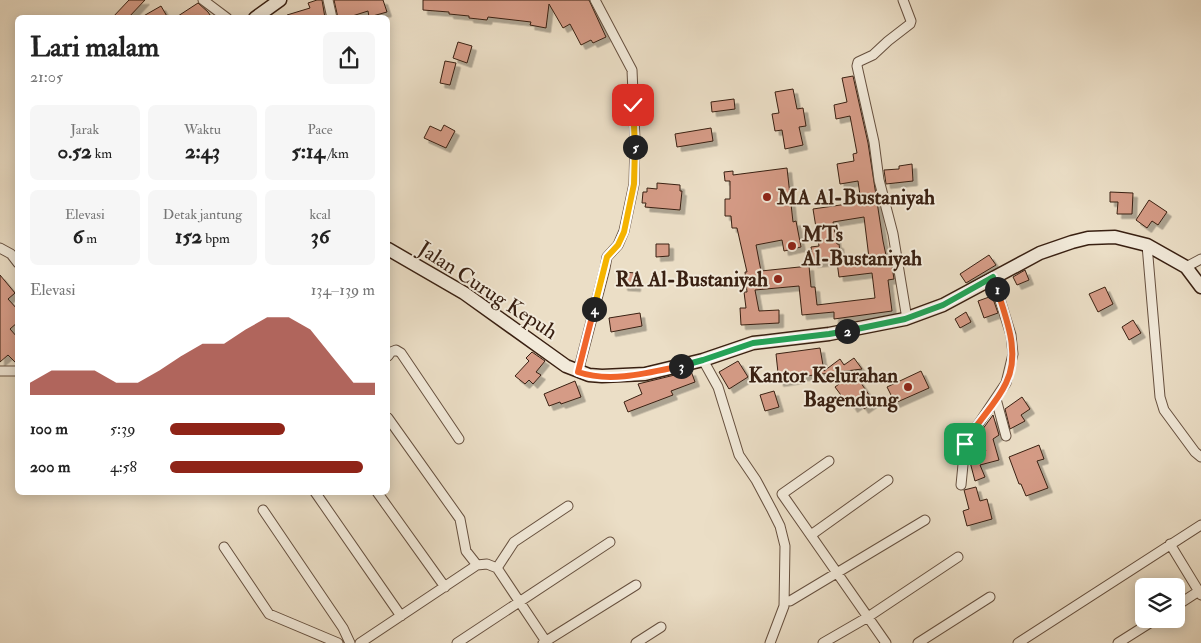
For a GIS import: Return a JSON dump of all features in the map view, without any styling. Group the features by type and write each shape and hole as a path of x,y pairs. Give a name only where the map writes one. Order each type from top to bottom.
{"street":[{"path":"203,0 224,15"},
{"path":"259,15 280,0"},
{"path":"328,0 331,15"},
{"path":"578,372 607,257 618,245 624,232 634,184 635,140 632,70 595,0"},
{"path":"903,0 911,21 910,24 888,41 873,56 858,62 857,66 874,142 879,180 893,234 907,318"},
{"name":"Jalan Curug Kepuh","path":"390,250 464,293 566,366 588,375 602,376 645,374 703,360 753,343 829,334 907,318 943,305 1040,253 1088,238 1115,237 1146,245 1186,267"},
{"path":"1146,245 1160,397 1164,410 1195,452 1201,457"},
{"path":"0,248 11,254 15,259"},
{"path":"1201,259 1186,267 1201,287"},
{"path":"961,485 965,444 1006,382 1013,354 1010,336 993,277"},
{"path":"390,353 396,350 401,353 460,439"},
{"path":"703,360 718,387 738,455 756,480 772,510 780,526 785,546 784,606 770,643"},
{"path":"0,371 15,371"},
{"path":"996,399 1006,436"},
{"path":"390,421 460,519 466,551 477,566"},
{"path":"829,460 782,494 886,643"},
{"path":"811,535 888,480"},
{"path":"317,495 401,616"},
{"path":"379,495 445,587"},
{"path":"497,568 514,542 568,506"},
{"path":"264,510 343,628 350,643"},
{"path":"790,601 925,520"},
{"path":"1018,643 1201,525"},
{"path":"456,643 610,542"},
{"path":"1170,544 1200,593 1185,601"},
{"path":"224,547 269,614 338,643"},
{"path":"824,643 868,617 958,556"},
{"path":"360,643 477,566 487,564 497,568 545,642 636,585"},
{"path":"918,643 990,597"},
{"path":"636,643 661,627"},
{"path":"1118,643 1142,628"}],"building":[{"path":"129,0 145,0 131,15 115,15"},
{"path":"322,0 324,15 287,15 310,8 308,3"},
{"path":"334,0 383,0 387,12 376,15 369,15 368,11 355,15 337,15"},
{"path":"423,0 589,0 606,37 593,43 591,40 581,45 570,24 563,28 549,4 546,28 530,25 531,22 488,17 487,20 469,18 469,16 449,14 449,12 423,10"},
{"path":"198,3 210,15 180,15"},
{"path":"161,6 166,15 145,15"},
{"path":"458,42 472,46 467,63 453,58"},
{"path":"445,61 456,63 450,85 440,83"},
{"path":"853,76 868,143 883,241 887,260 891,260 894,279 888,280 892,311 834,319 834,312 802,315 799,286 755,290 759,311 779,310 779,323 741,325 740,308 746,308 744,292 747,292 745,272 747,272 737,228 732,228 731,216 725,216 725,199 730,199 730,181 725,181 724,172 733,171 733,175 787,168 793,222 796,221 801,247 784,251 782,240 756,245 761,271 809,266 811,287 815,287 817,305 875,298 872,273 839,277 837,262 869,258 864,217 833,222 841,260 813,263 811,247 819,246 813,209 861,202 858,181 840,184 837,164 854,161 853,154 857,153 850,116 836,119 834,105 847,102 842,78"},
{"name":"MA Al-Bustaniyah","path":"793,89 797,109 803,108 806,126 799,127 803,145 785,149 782,130 775,131 772,114 779,113 775,92"},
{"path":"734,99 735,109 712,112 711,102"},
{"path":"444,125 455,131 446,148 424,138 430,126 441,131"},
{"path":"711,128 713,141 677,147 675,134"},
{"path":"912,164 913,181 886,184 884,170 899,169 899,166"},
{"path":"657,183 680,185 680,191 682,191 680,210 645,207 646,203 642,203 643,192 647,192 647,188 657,189"},
{"path":"1110,192 1133,193 1132,214 1117,214 1118,202 1110,202"},
{"path":"1149,200 1167,212 1158,225 1152,221 1147,228 1136,220"},
{"path":"656,244 669,244 669,256 656,257"},
{"path":"989,255 996,265 966,283 960,274"},
{"path":"1025,270 1029,280 1017,285 1013,277"},
{"path":"623,272 636,273 636,287 623,286"},
{"path":"0,275 15,293 8,299 15,307 15,325 10,329 15,335 15,362 8,355 0,362"},
{"path":"1105,287 1113,304 1098,312 1089,294"},
{"path":"992,296 998,313 984,318 978,301"},
{"path":"966,312 971,322 960,328 955,319"},
{"path":"640,313 642,326 611,332 609,318"},
{"path":"1133,320 1141,333 1129,340 1122,327"},
{"path":"820,348 824,371 840,359 844,365 854,358 862,369 798,377 798,379 779,382 776,354"},
{"path":"532,352 545,361 536,372 541,375 533,384 529,380 525,384 515,376 529,361 526,358"},
{"path":"738,361 748,377 729,389 719,372"},
{"path":"691,371 695,382 671,391 673,395 628,412 624,402 642,394 638,384"},
{"name":"Kantor Kelurahan Bagendung","path":"921,371 929,388 895,403 887,387"},
{"path":"854,373 874,402 864,409 860,403 853,408 835,387"},
{"path":"575,381 581,397 549,406 544,394"},
{"path":"774,391 779,407 765,411 760,395"},
{"path":"1022,397 1030,409 1021,415 1025,421 1010,429 1005,409"},
{"path":"993,415 999,435 993,439 999,460 980,465 985,477 975,481 970,455 986,451 977,437"},
{"path":"1039,445 1044,459 1037,461 1048,488 1026,496 1021,484 1019,484 1009,457"},
{"path":"976,487 980,501 987,499 992,519 967,526 963,511 969,509 964,490"}],"place":[{"name":"MA Al-Bustaniyah","path":"767,197"},
{"name":"MTs Al-Bustaniyah","path":"792,246"},
{"name":"RA Al-Bustaniyah","path":"778,279"},
{"name":"Kantor Kelurahan Bagendung","path":"908,387"}],"route":[{"path":"633,105 635,140 634,184 624,232 618,245 610,251 607,257 578,372 602,376 645,374 703,360 753,343 829,334 905,319 943,305 993,277 1010,336 1013,354 1006,382 965,444"}]}
